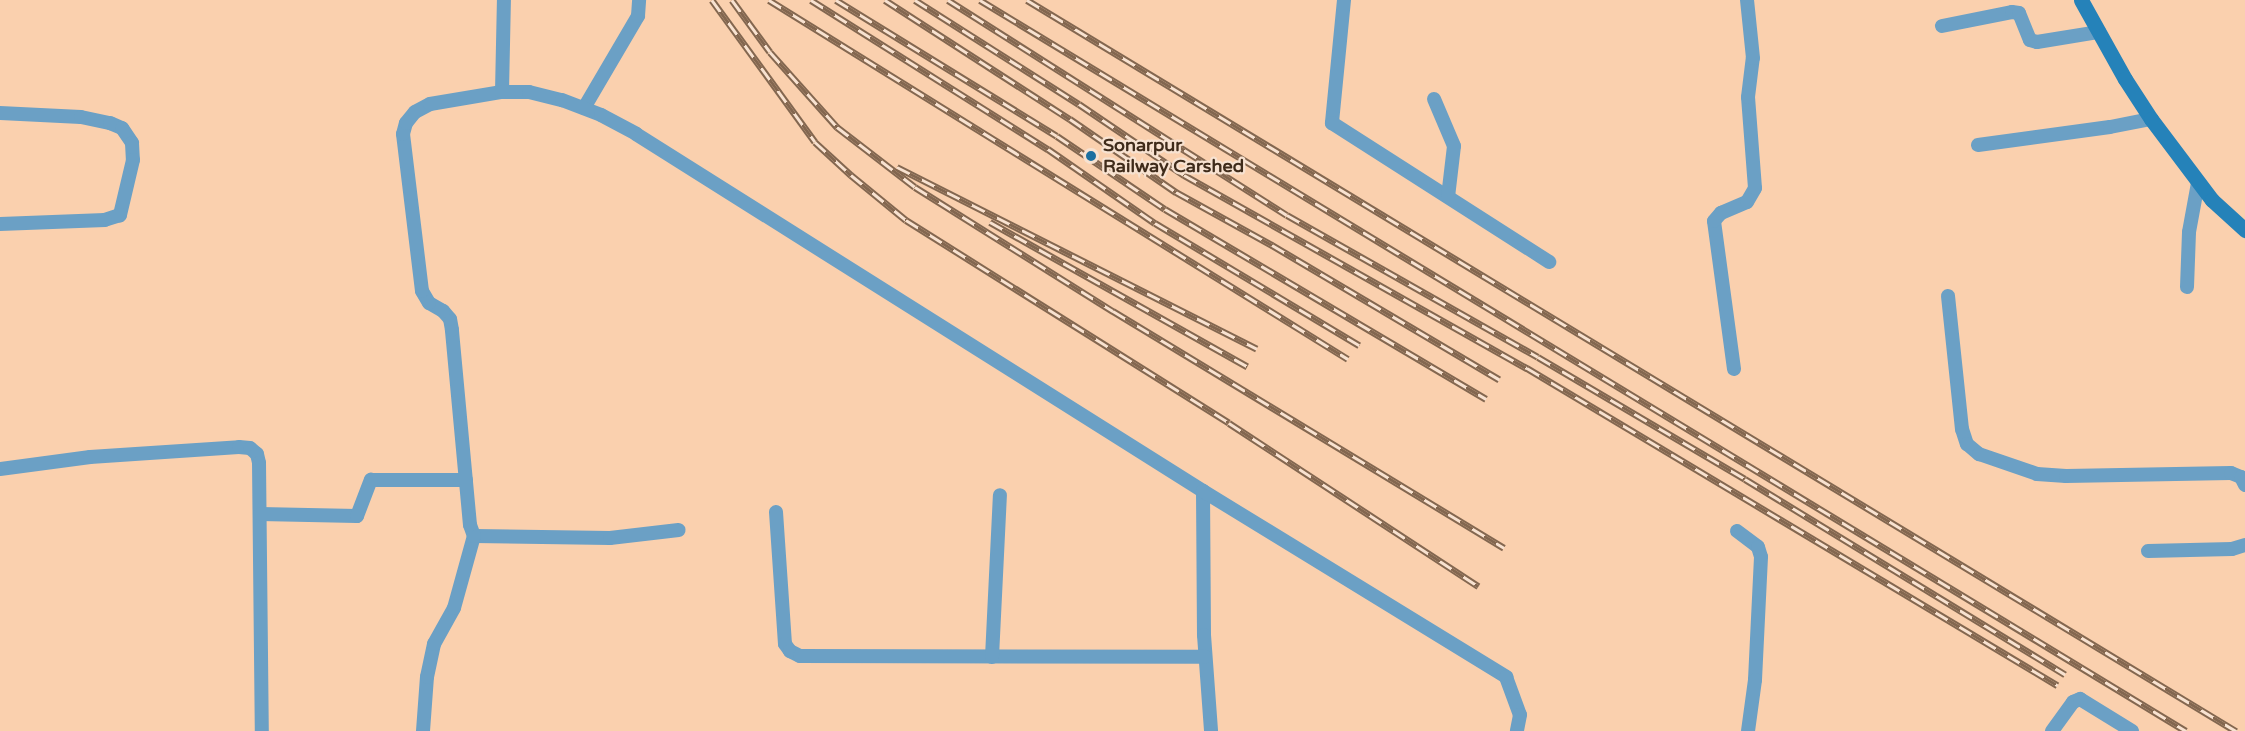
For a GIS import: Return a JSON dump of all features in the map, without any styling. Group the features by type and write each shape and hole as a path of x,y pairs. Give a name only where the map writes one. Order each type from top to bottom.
{"street":[{"path":"502,92 504,0"},
{"path":"584,108 638,16 639,0"},
{"path":"1344,0 1332,123 1549,262"},
{"path":"1734,369 1714,221 1721,213 1747,202 1755,188 1748,97 1753,58 1747,0"},
{"path":"2081,0 2151,119 2212,200 2245,230"},
{"path":"1942,26 2012,12 2019,13 2030,40 2037,42 2099,32"},
{"path":"423,731 428,677 435,644 454,608 474,536 470,525 452,330 450,320 443,311 429,303 422,291 403,134 406,123 415,111 430,104 502,92 529,92 584,108 650,142 1203,491 1506,677 1520,715 1517,731"},
{"path":"1434,99 1454,146 1448,197"},
{"path":"0,113 81,117 110,123 122,128 132,143 133,160 120,215 105,220 0,224"},
{"path":"1978,144 2110,128 2151,119"},
{"path":"2187,287 2189,232 2198,183"},
{"path":"1948,296 1962,429 1967,444 1979,454 2037,474 2066,476 2231,473 2241,477 2245,485"},
{"path":"0,469 90,457 239,447 250,448 257,454 260,514 262,731"},
{"path":"260,514 357,516 371,480 466,480"},
{"path":"1203,491 1205,657 1211,731"},
{"path":"992,657 1000,495"},
{"path":"776,512 785,644 790,651 800,656 1205,657"},
{"path":"474,536 610,538 679,530"},
{"path":"1737,531 1758,547 1761,557 1755,680 1748,731"},
{"path":"2148,551 2232,549 2245,545"},
{"path":"2052,731 2073,702 2080,699 2132,731"}],"railway":[{"path":"712,0 815,142 906,220 1229,423 1478,586"},
{"path":"732,0 770,52 837,127 915,187 1113,311 1504,548"},
{"path":"769,0 1348,359"},
{"path":"811,0 1048,149 1155,223 1359,345"},
{"path":"836,0 1057,136 1165,209 1486,399"},
{"path":"885,0 1070,119 1176,192 1272,245 1499,379"},
{"path":"915,0 1079,104 1184,175 1527,368 2057,685"},
{"path":"948,0 1287,215 1538,357 1745,479 2065,674"},
{"path":"980,0 2186,731"},
{"path":"1027,0 2236,731"},
{"path":"897,167 1257,349"},
{"path":"990,222 1247,366"}],"place":[{"name":"Sonarpur Railway Carshed","path":"1091,156"}]}
